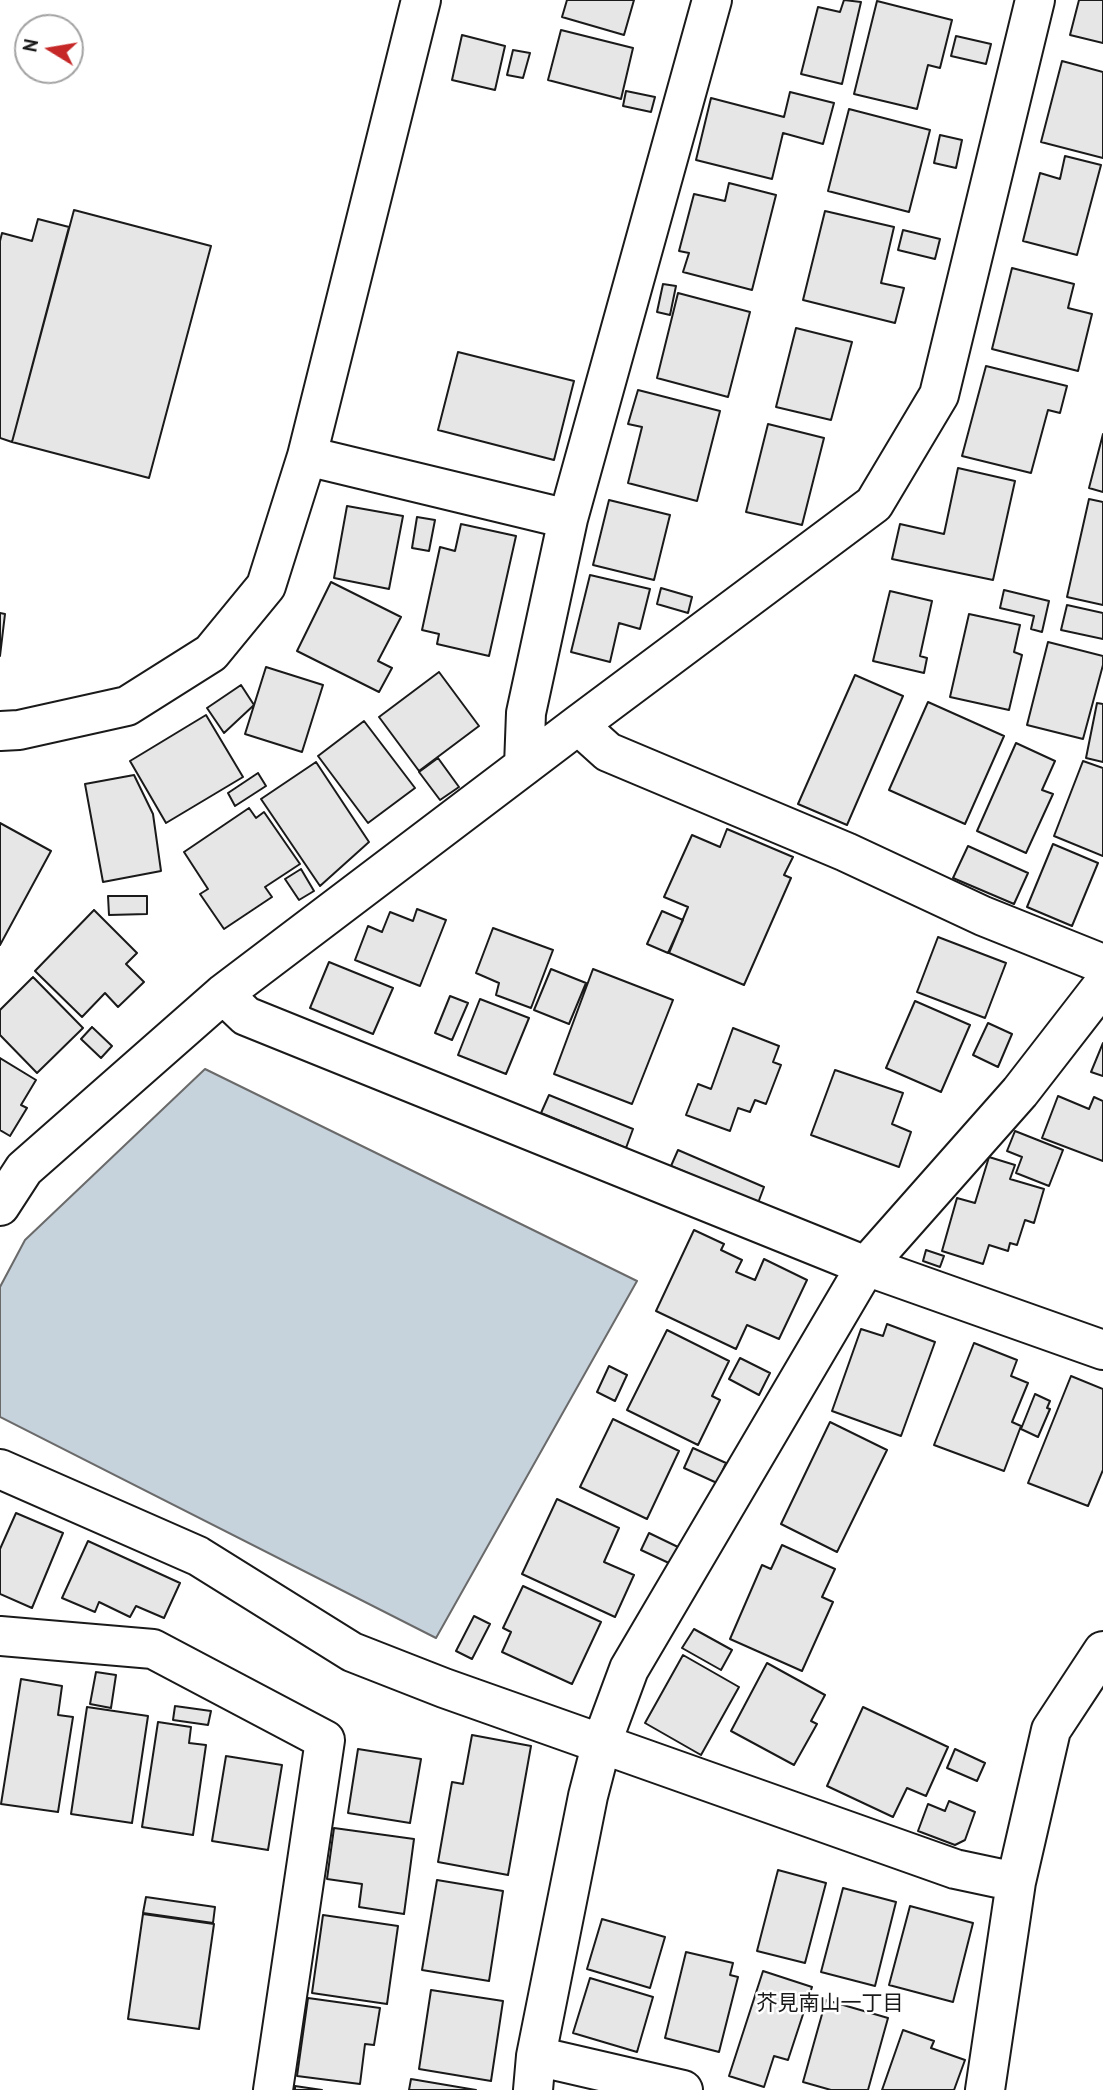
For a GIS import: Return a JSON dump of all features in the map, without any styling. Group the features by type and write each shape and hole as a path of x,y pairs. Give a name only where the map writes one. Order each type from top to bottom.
{"street":[{"path":"0,731 19,730 127,706 211,653 266,586 307,456 421,0"},
{"path":"524,766 526,713 568,519 712,0"},
{"path":"0,1206 24,1169 223,994 874,504 939,395 1035,0"},
{"path":"307,456 568,519"},
{"path":"578,725 608,752 846,852 983,916 1103,964"},
{"path":"683,2090 535,2073 588,1796 601,1742 629,1669 866,1266 1020,1092 1103,985"},
{"path":"223,994 246,1016 866,1266 1103,1350"},
{"path":"0,1469 198,1556 352,1652 444,1688 955,1869 1016,1882"},
{"path":"0,1636 153,1649 325,1740 273,2090"},
{"path":"985,2090 1016,1882 1051,1730 1103,1651"}],"shaded area":[{"path":"205,1069 637,1281 436,1638 0,1417 0,1287 25,1240"}],"building":[{"path":"567,0 634,0 624,35 562,17"},
{"path":"844,0 861,2 842,84 801,74 818,7 840,12"},
{"path":"1079,0 1103,0 1103,43 1070,35"},
{"path":"877,1 952,20 940,68 928,65 917,109 854,94"},
{"path":"561,30 633,48 621,99 548,80"},
{"path":"462,35 505,46 495,90 452,80"},
{"path":"956,36 991,44 986,64 951,56"},
{"path":"513,50 530,53 523,78 507,75"},
{"path":"1062,61 1103,72 1103,158 1041,142"},
{"path":"626,91 655,97 651,112 623,106"},
{"path":"790,92 834,103 823,144 783,133 772,179 696,160 711,98 784,117"},
{"path":"849,109 930,130 909,212 828,191"},
{"path":"940,135 962,140 956,168 934,163"},
{"path":"1065,156 1101,165 1077,255 1023,241 1040,173 1060,179"},
{"path":"729,183 776,195 752,290 683,272 689,253 679,251 694,194 725,201"},
{"path":"74,210 211,246 149,478 12,442"},
{"path":"825,211 894,227 881,283 904,288 895,323 803,300"},
{"path":"38,219 69,227 12,442 0,438 0,241 2,233 32,241"},
{"path":"903,230 940,239 935,259 898,250"},
{"path":"1012,268 1074,284 1068,308 1092,314 1078,371 992,349"},
{"path":"663,284 676,286 670,315 657,312"},
{"path":"678,293 750,312 728,397 657,378"},
{"path":"796,328 852,342 831,420 776,407"},
{"path":"458,352 574,381 554,460 438,430"},
{"path":"986,366 1067,386 1060,413 1048,410 1031,473 962,456"},
{"path":"638,390 720,411 697,501 628,483 642,427 628,424"},
{"path":"768,424 824,438 802,525 746,512"},
{"path":"1103,434 1103,492 1089,488"},
{"path":"958,468 1015,481 993,580 892,559 900,524 944,534"},
{"path":"1089,499 1103,502 1103,605 1067,597"},
{"path":"609,500 670,515 654,580 593,565"},
{"path":"347,506 403,516 389,589 334,578"},
{"path":"417,517 435,520 429,551 412,548"},
{"path":"461,524 516,536 489,656 437,644 439,634 422,630 440,547 455,551"},
{"path":"590,575 650,589 640,629 619,623 610,662 571,652"},
{"path":"331,582 401,617 378,661 392,668 379,692 297,651"},
{"path":"661,588 692,597 688,613 657,604"},
{"path":"1004,590 1049,601 1042,632 1031,629 1034,616 1000,608"},
{"path":"890,591 932,601 920,656 927,658 924,673 873,661"},
{"path":"1067,605 1103,613 1103,639 1061,630"},
{"path":"0,613 5,614 0,656"},
{"path":"969,614 1020,625 1014,652 1022,655 1009,710 950,697"},
{"path":"1048,642 1103,656 1103,665 1083,739 1027,725"},
{"path":"266,667 323,685 302,752 245,734"},
{"path":"439,672 479,726 419,771 379,717"},
{"path":"855,675 903,696 847,825 798,804"},
{"path":"241,685 254,705 224,733 207,708"},
{"path":"928,702 1004,736 965,824 889,790"},
{"path":"1097,703 1103,704 1103,762 1086,758"},
{"path":"206,715 243,777 166,823 130,761"},
{"path":"364,721 415,788 368,823 318,756"},
{"path":"1016,743 1055,761 1042,790 1053,794 1026,853 977,831"},
{"path":"438,758 459,787 440,800 419,772"},
{"path":"1083,761 1103,768 1103,856 1054,836"},
{"path":"316,762 369,842 320,886 261,799"},
{"path":"258,773 266,786 235,806 228,793"},
{"path":"134,775 153,814 161,871 103,882 85,784"},
{"path":"249,808 256,818 264,812 300,864 265,887 272,897 224,929 200,894 208,889 184,852"},
{"path":"0,823 51,851 0,945"},
{"path":"727,829 793,857 784,875 791,878 744,985 669,953 688,907 664,897 692,835 720,847"},
{"path":"1053,844 1098,863 1072,926 1027,907"},
{"path":"968,846 1028,873 1014,904 953,878"},
{"path":"301,869 314,891 299,900 285,879"},
{"path":"108,896 147,896 147,914 109,915"},
{"path":"417,909 446,920 420,986 355,960 368,926 382,932 390,912 413,921"},
{"path":"94,910 137,953 126,964 144,982 118,1007 105,993 82,1017 35,971"},
{"path":"662,911 683,920 668,953 647,944"},
{"path":"493,928 553,950 531,1008 496,995 499,983 476,973"},
{"path":"938,937 1006,963 985,1018 917,992"},
{"path":"329,962 393,988 373,1034 310,1008"},
{"path":"551,969 586,983 569,1024 534,1010"},
{"path":"593,969 673,1000 632,1104 554,1074"},
{"path":"33,977 83,1028 37,1073 0,1035 0,1010"},
{"path":"450,996 468,1003 452,1040 435,1033"},
{"path":"480,999 529,1018 506,1074 458,1055"},
{"path":"915,1001 970,1025 941,1092 886,1068"},
{"path":"988,1023 1012,1034 998,1067 973,1055"},
{"path":"92,1027 112,1046 101,1058 81,1039"},
{"path":"733,1028 779,1046 773,1062 781,1065 766,1104 755,1100 750,1112 738,1108 730,1131 686,1115 698,1084 711,1089"},
{"path":"1103,1043 1103,1076 1091,1072"},
{"path":"0,1058 36,1080 21,1105 27,1108 10,1136 0,1130"},
{"path":"835,1070 903,1093 892,1124 911,1132 899,1167 811,1135"},
{"path":"549,1095 633,1129 626,1148 541,1113"},
{"path":"1058,1096 1089,1109 1094,1097 1103,1101 1103,1161 1042,1138"},
{"path":"1015,1131 1063,1150 1049,1186 1016,1173 1022,1157 1007,1151"},
{"path":"678,1150 764,1187 758,1203 671,1166"},
{"path":"989,1157 1015,1165 1010,1179 1044,1189 1034,1223 1025,1220 1017,1245 1010,1243 1008,1251 989,1245 983,1264 942,1251 957,1198 975,1203"},
{"path":"694,1230 724,1244 721,1250 742,1260 736,1272 755,1280 764,1259 807,1280 779,1339 747,1325 736,1349 656,1311"},
{"path":"926,1250 944,1256 940,1267 923,1261"},
{"path":"887,1324 935,1342 901,1436 832,1411 861,1329 883,1336"},
{"path":"667,1330 729,1361 712,1396 720,1400 698,1445 627,1410"},
{"path":"974,1343 1017,1360 1011,1376 1028,1383 1012,1422 1021,1426 1004,1471 934,1445"},
{"path":"740,1358 770,1373 759,1395 729,1379"},
{"path":"609,1366 627,1375 615,1401 597,1392"},
{"path":"1071,1376 1103,1389 1103,1470 1088,1506 1028,1483"},
{"path":"1035,1394 1050,1401 1047,1408 1050,1409 1038,1437 1021,1429"},
{"path":"613,1419 679,1451 647,1519 580,1487"},
{"path":"830,1422 887,1450 837,1552 781,1524"},
{"path":"693,1448 726,1463 717,1483 684,1468"},
{"path":"557,1499 619,1528 604,1562 634,1575 615,1617 522,1574"},
{"path":"16,1513 63,1533 32,1608 0,1594 0,1549"},
{"path":"649,1533 678,1547 671,1564 641,1550"},
{"path":"88,1541 180,1583 164,1618 136,1606 130,1617 99,1602 95,1612 62,1598"},
{"path":"782,1545 835,1569 822,1597 833,1602 802,1671 730,1639 762,1565 771,1569"},
{"path":"523,1586 601,1622 572,1684 502,1652 511,1632 503,1628"},
{"path":"474,1616 490,1624 472,1659 456,1651"},
{"path":"694,1629 732,1650 721,1670 682,1648"},
{"path":"683,1655 739,1687 701,1755 645,1723"},
{"path":"767,1663 825,1695 811,1721 817,1724 794,1765 731,1731"},
{"path":"96,1672 116,1675 111,1708 90,1704"},
{"path":"21,1679 62,1686 58,1715 73,1717 58,1812 1,1804"},
{"path":"175,1706 211,1711 208,1725 173,1720"},
{"path":"87,1707 148,1716 132,1823 71,1814"},
{"path":"863,1707 948,1747 926,1796 907,1788 893,1817 827,1786"},
{"path":"158,1722 191,1727 189,1743 206,1745 193,1835 142,1827"},
{"path":"472,1735 531,1746 508,1875 438,1862 452,1782 463,1784"},
{"path":"358,1749 421,1759 410,1823 348,1813"},
{"path":"955,1749 985,1763 977,1781 947,1768"},
{"path":"226,1756 282,1765 268,1850 212,1841"},
{"path":"949,1801 975,1812 965,1840 955,1845 918,1831 928,1804 945,1811"},
{"path":"334,1828 414,1839 404,1914 359,1907 362,1884 327,1879"},
{"path":"778,1870 826,1883 805,1963 757,1951"},
{"path":"437,1880 503,1891 489,1981 422,1970"},
{"path":"843,1888 896,1902 875,1986 821,1972"},
{"path":"146,1897 215,1907 213,1923 143,1913"},
{"path":"910,1906 973,1923 953,2002 889,1985"},
{"path":"143,1914 214,1924 199,2029 128,2019"},
{"path":"323,1915 398,1926 387,2004 312,1993"},
{"path":"602,1919 665,1937 650,1988 587,1969"},
{"path":"686,1952 733,1963 730,1975 738,1977 719,2052 665,2038"},
{"path":"763,1971 812,1987 788,2060 774,2056 764,2087 729,2076"},
{"path":"590,1978 653,1997 637,2052 573,2033"},
{"path":"431,1990 503,2001 491,2081 419,2069"},
{"path":"308,1998 380,2008 374,2045 365,2044 360,2084 297,2076"},
{"path":"826,2000 888,2018 868,2090 831,2090 803,2082"},
{"path":"903,2030 934,2041 931,2048 965,2060 954,2090 882,2090"},
{"path":"411,2079 476,2090 409,2090"},
{"path":"295,2086 322,2090 295,2090"}],"district":[{"name":"芥見南山一丁目","path":"830,2004"}]}
